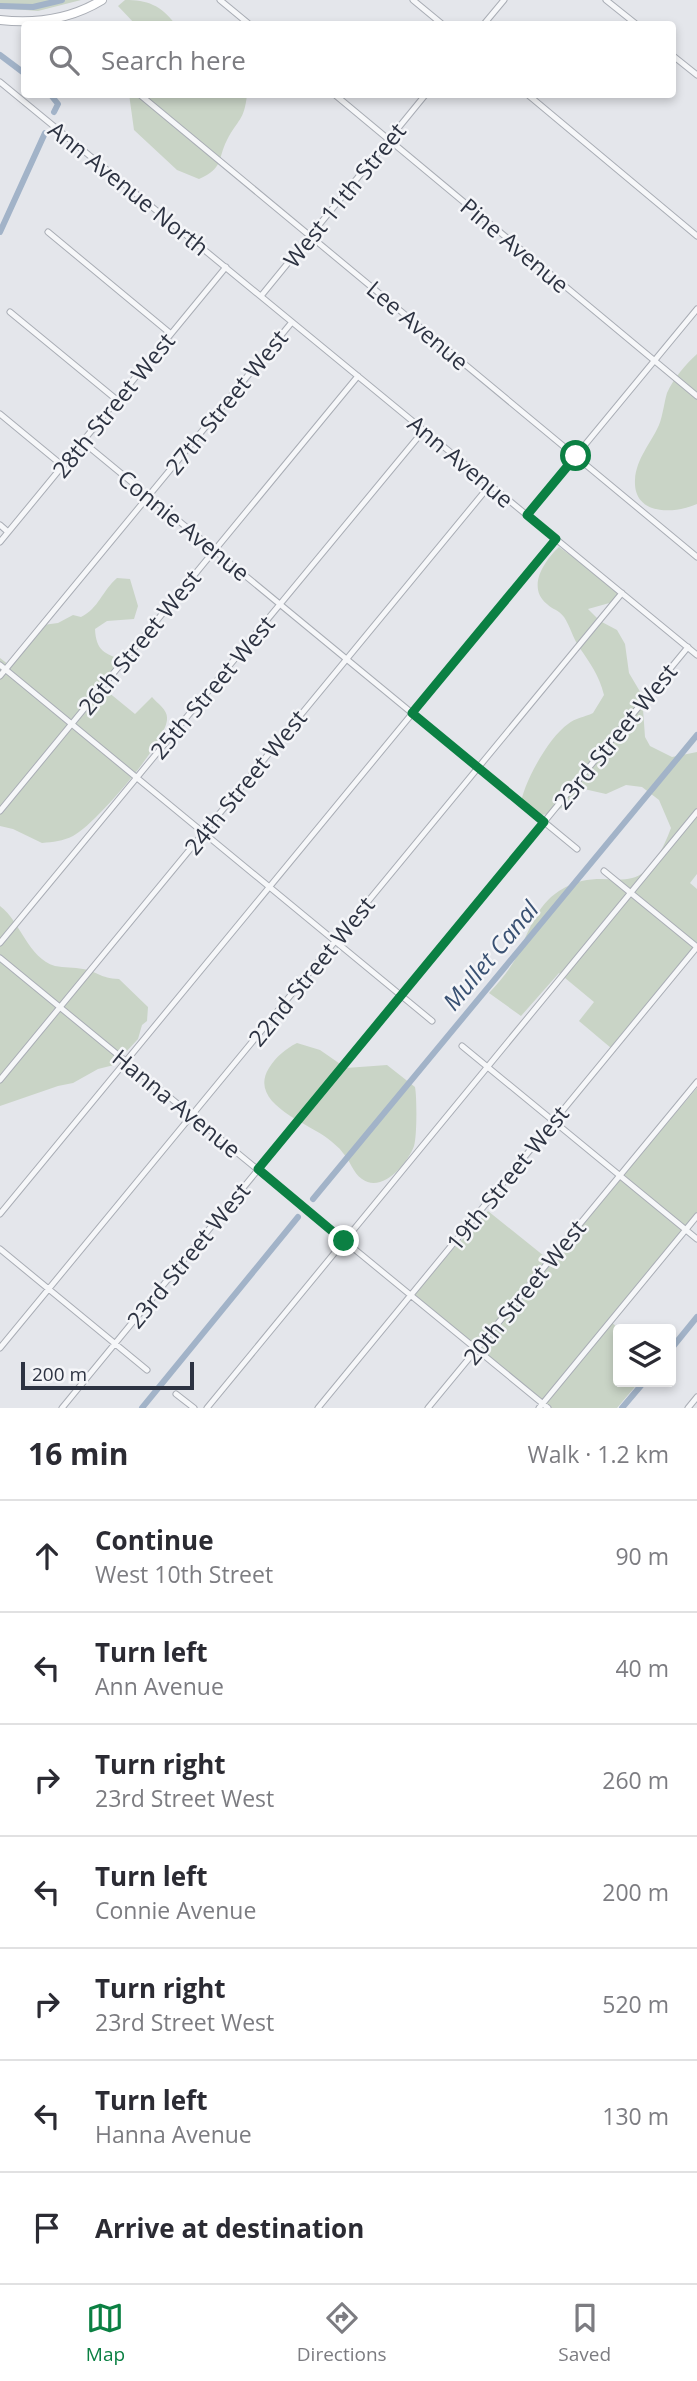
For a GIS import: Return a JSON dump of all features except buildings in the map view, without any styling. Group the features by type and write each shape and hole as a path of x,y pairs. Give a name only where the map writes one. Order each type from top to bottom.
{"street":[{"path":"0,20 50,20 71,15 102,0"},
{"path":"219,0 245,21"},
{"path":"412,0 438,21"},
{"path":"486,21 504,0"},
{"path":"606,0 632,21"},
{"path":"676,58 697,75"},
{"name":"Ann Avenue North","path":"0,82 226,267"},
{"name":"Lee Avenue","path":"144,98 697,557"},
{"name":"Pine Avenue","path":"339,98 697,396"},
{"name":"West 11th Street","path":"261,296 423,98"},
{"path":"532,98 697,236"},
{"path":"48,232 171,334"},
{"name":"Ann Avenue","path":"226,267 697,655"},
{"name":"28th Street West","path":"0,542 226,267"},
{"path":"527,515 697,309"},
{"path":"10,312 117,400"},
{"name":"27th Street West","path":"0,676 3,668 149,496 292,321"},
{"name":"26th Street West","path":"0,811 358,376"},
{"path":"0,414 63,466"},
{"name":"25th Street West","path":"0,943 424,430"},
{"name":"Connie Avenue","path":"83,442 577,849"},
{"name":"24th Street West","path":"0,1080 490,485"},
{"path":"0,525 8,532"},
{"path":"0,1214 556,539"},
{"name":"22nd Street West","path":"0,1348 622,593"},
{"name":"23rd Street West","path":"62,1408 688,647"},
{"path":"3,668 432,1021"},
{"path":"207,1408 697,812"},
{"path":"604,871 697,947"},
{"name":"19th Street West","path":"318,1408 697,947"},
{"name":"Hanna Avenue","path":"0,958 543,1406"},
{"path":"462,1046 697,1239"},
{"name":"20th Street West","path":"428,1408 697,1082"},
{"path":"543,1406 697,1216"},
{"path":"0,1249 147,1370"},
{"path":"177,1394 194,1408"},
{"path":"688,1408 697,1397"}],"green space":[{"path":"0,0 81,0 38,11 0,8"},
{"path":"125,0 140,1 153,5 172,21 132,21 118,6"},
{"path":"130,98 247,98 242,115 227,140 219,163 213,171 199,179 177,170 134,130"},
{"path":"697,354 697,504 678,510 657,509 648,506 636,492 636,472 659,425 667,393 680,372"},
{"path":"559,547 624,594 613,602 588,609 600,621 617,630 625,644 629,673 642,695 645,737 650,746 672,757 697,752 697,874 690,883 697,889 697,944 611,1048 579,1021 594,1002 559,973 521,1016 489,993 512,964 534,919 551,897 577,882 635,877 647,869 659,854 671,828 659,800 642,787 626,785 606,794 584,789 561,808 548,814 540,815 520,808 531,775 552,740 571,722 593,713 604,695 597,675 564,617 547,604 538,590 540,574"},
{"path":"117,578 130,579 138,606 134,619 107,621 95,629 100,647 111,656 123,660 102,687 135,714 152,697 167,716 164,730 128,782 83,829 62,840 42,843 0,826 0,658 9,665 43,625 58,623 73,615 81,617 87,613"},
{"path":"0,906 14,921 31,948 46,962 119,979 148,1007 147,1021 142,1025 138,1039 114,1065 98,1069 73,1083 0,1106"},
{"path":"297,1043 320,1050 346,1068 387,1065 415,1087 414,1146 400,1168 386,1180 370,1183 362,1179 336,1145 283,1110 266,1092 264,1080 269,1068 281,1054"},
{"path":"697,1088 697,1218 610,1321 613,1324 613,1387 635,1387 617,1408 550,1408 412,1294 488,1211 549,1260"}],"waterway":[{"path":"0,6 33,7 62,0"},
{"path":"0,55 21,71"},
{"path":"53,98 58,104 54,112"},
{"path":"0,232 45,133"},
{"name":"Mullet Canal","path":"313,1199 697,735"},
{"name":"Mullet Canal","path":"142,1408 298,1217"},
{"path":"676,1343 697,1317"},
{"path":"622,1408 640,1387"}],"route":[{"path":"344,1241 258,1169 544,822 412,713 556,539 527,515 576,456"}]}
